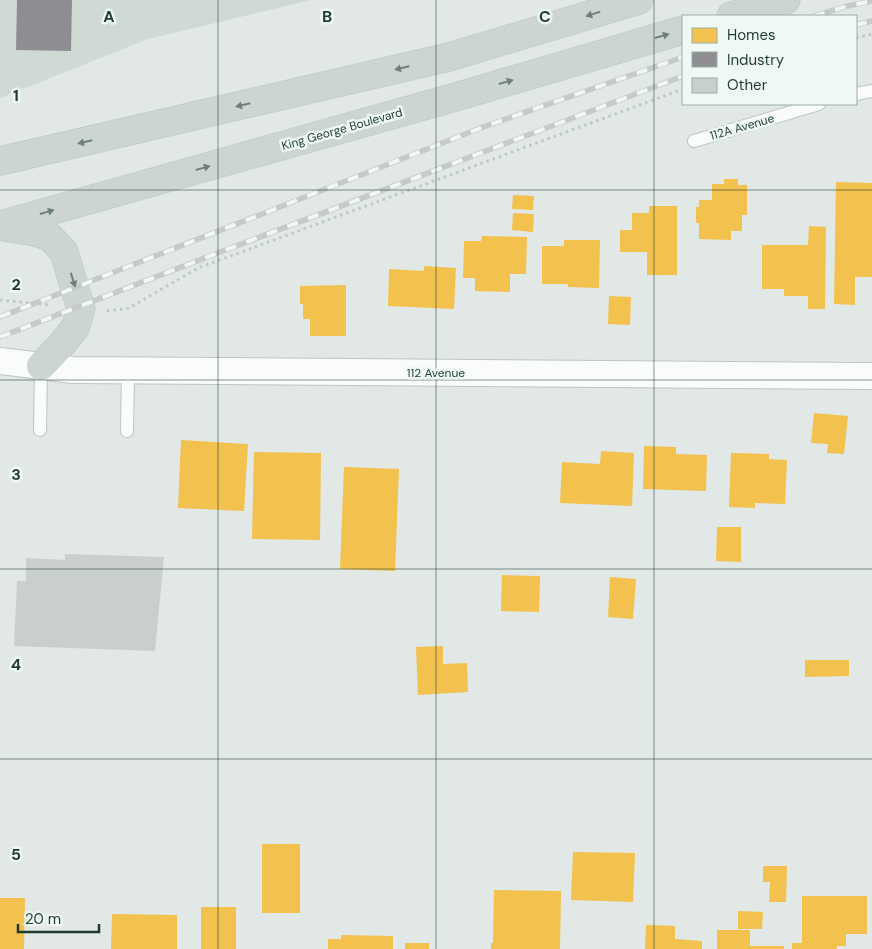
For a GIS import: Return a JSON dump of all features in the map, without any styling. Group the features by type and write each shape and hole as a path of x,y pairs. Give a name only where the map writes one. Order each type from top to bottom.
{"main road":[{"path":"0,162 449,57 639,0"},
{"path":"734,15 786,0"},
{"name":"King George Boulevard","path":"0,226 682,30"},
{"path":"0,226 34,232 50,238 64,252 81,309 75,328 41,366"}],"street":[{"name":"112 Avenue","path":"0,361 74,370 128,371 872,376"}],"lane":[{"path":"857,94 872,91"},
{"name":"112A Avenue","path":"694,141 816,105"},
{"path":"40,430 41,366"},
{"path":"127,430 128,371"}],"path":[{"path":"857,38 872,34"},
{"path":"106,312 129,308 198,268 682,89"},
{"path":"0,300 58,305"}],"shaded area":[{"path":"0,0 311,0 148,39 0,98"}],"building: Homes":[{"path":"724,179 738,179 738,185 747,185 747,215 742,215 742,231 731,231 731,240 699,239 696,207 699,207 699,200 712,200 712,184 724,184"},
{"path":"836,182 872,183 872,277 855,277 855,305 834,304"},
{"path":"513,195 534,196 533,210 512,209"},
{"path":"649,206 677,206 677,275 647,275 647,252 620,252 620,230 632,230 632,213 649,213"},
{"path":"513,213 534,214 533,232 512,230"},
{"path":"809,226 826,227 825,309 808,309 808,296 784,296 784,289 762,289 762,245 808,245"},
{"path":"482,236 527,237 526,274 510,274 510,292 475,291 475,278 463,278 464,241 481,241"},
{"path":"564,240 600,240 599,288 568,287 568,284 542,284 542,246 564,246"},
{"path":"424,266 456,268 454,309 388,306 389,269 424,271"},
{"path":"346,285 346,336 310,336 310,319 303,319 303,304 300,304 300,286"},
{"path":"609,296 631,297 630,325 608,324"},
{"path":"814,413 848,416 844,454 827,453 828,444 811,443"},
{"path":"181,440 248,444 244,511 178,508"},
{"path":"644,446 676,447 676,454 707,455 706,491 643,489"},
{"path":"601,451 634,453 632,506 560,503 562,462 600,464"},
{"path":"254,452 321,453 320,540 252,539"},
{"path":"731,453 769,454 769,459 787,460 785,504 755,503 755,508 729,507"},
{"path":"344,467 399,469 395,571 340,569"},
{"path":"717,527 741,527 741,562 716,561"},
{"path":"502,575 540,576 539,612 501,611"},
{"path":"610,577 636,579 633,619 608,617"},
{"path":"443,646 443,664 467,663 468,692 418,695 416,647"},
{"path":"805,660 849,660 849,676 805,677"},
{"path":"262,844 300,844 300,913 262,913"},
{"path":"573,852 635,853 633,902 571,900"},
{"path":"763,866 787,866 786,902 769,902 770,882 763,882"},
{"path":"494,890 561,891 560,949 491,949 491,943 493,943"},
{"path":"802,896 867,896 867,934 846,934 846,946 837,946 837,949 792,949 792,943 802,943"},
{"path":"0,898 25,898 24,949 0,949"},
{"path":"201,907 236,907 236,949 201,949"},
{"path":"738,911 763,912 762,929 738,929"},
{"path":"112,914 177,915 177,949 111,949"},
{"path":"646,925 675,926 675,939 702,941 702,949 645,949"},
{"path":"717,930 750,930 750,946 784,946 784,949 717,949"},
{"path":"341,935 393,936 393,949 328,949 328,939 341,939"},
{"path":"405,943 429,943 429,949 405,949"}],"building: Industry":[{"path":"17,0 72,0 71,51 16,50"}],"building: Other":[{"path":"65,554 164,557 155,651 14,646 17,581 26,581 26,558 65,560"}],"railway":[{"path":"817,15 872,1"},
{"path":"857,25 872,21"},
{"path":"0,317 483,127 682,57"},
{"path":"0,337 682,76"}]}
